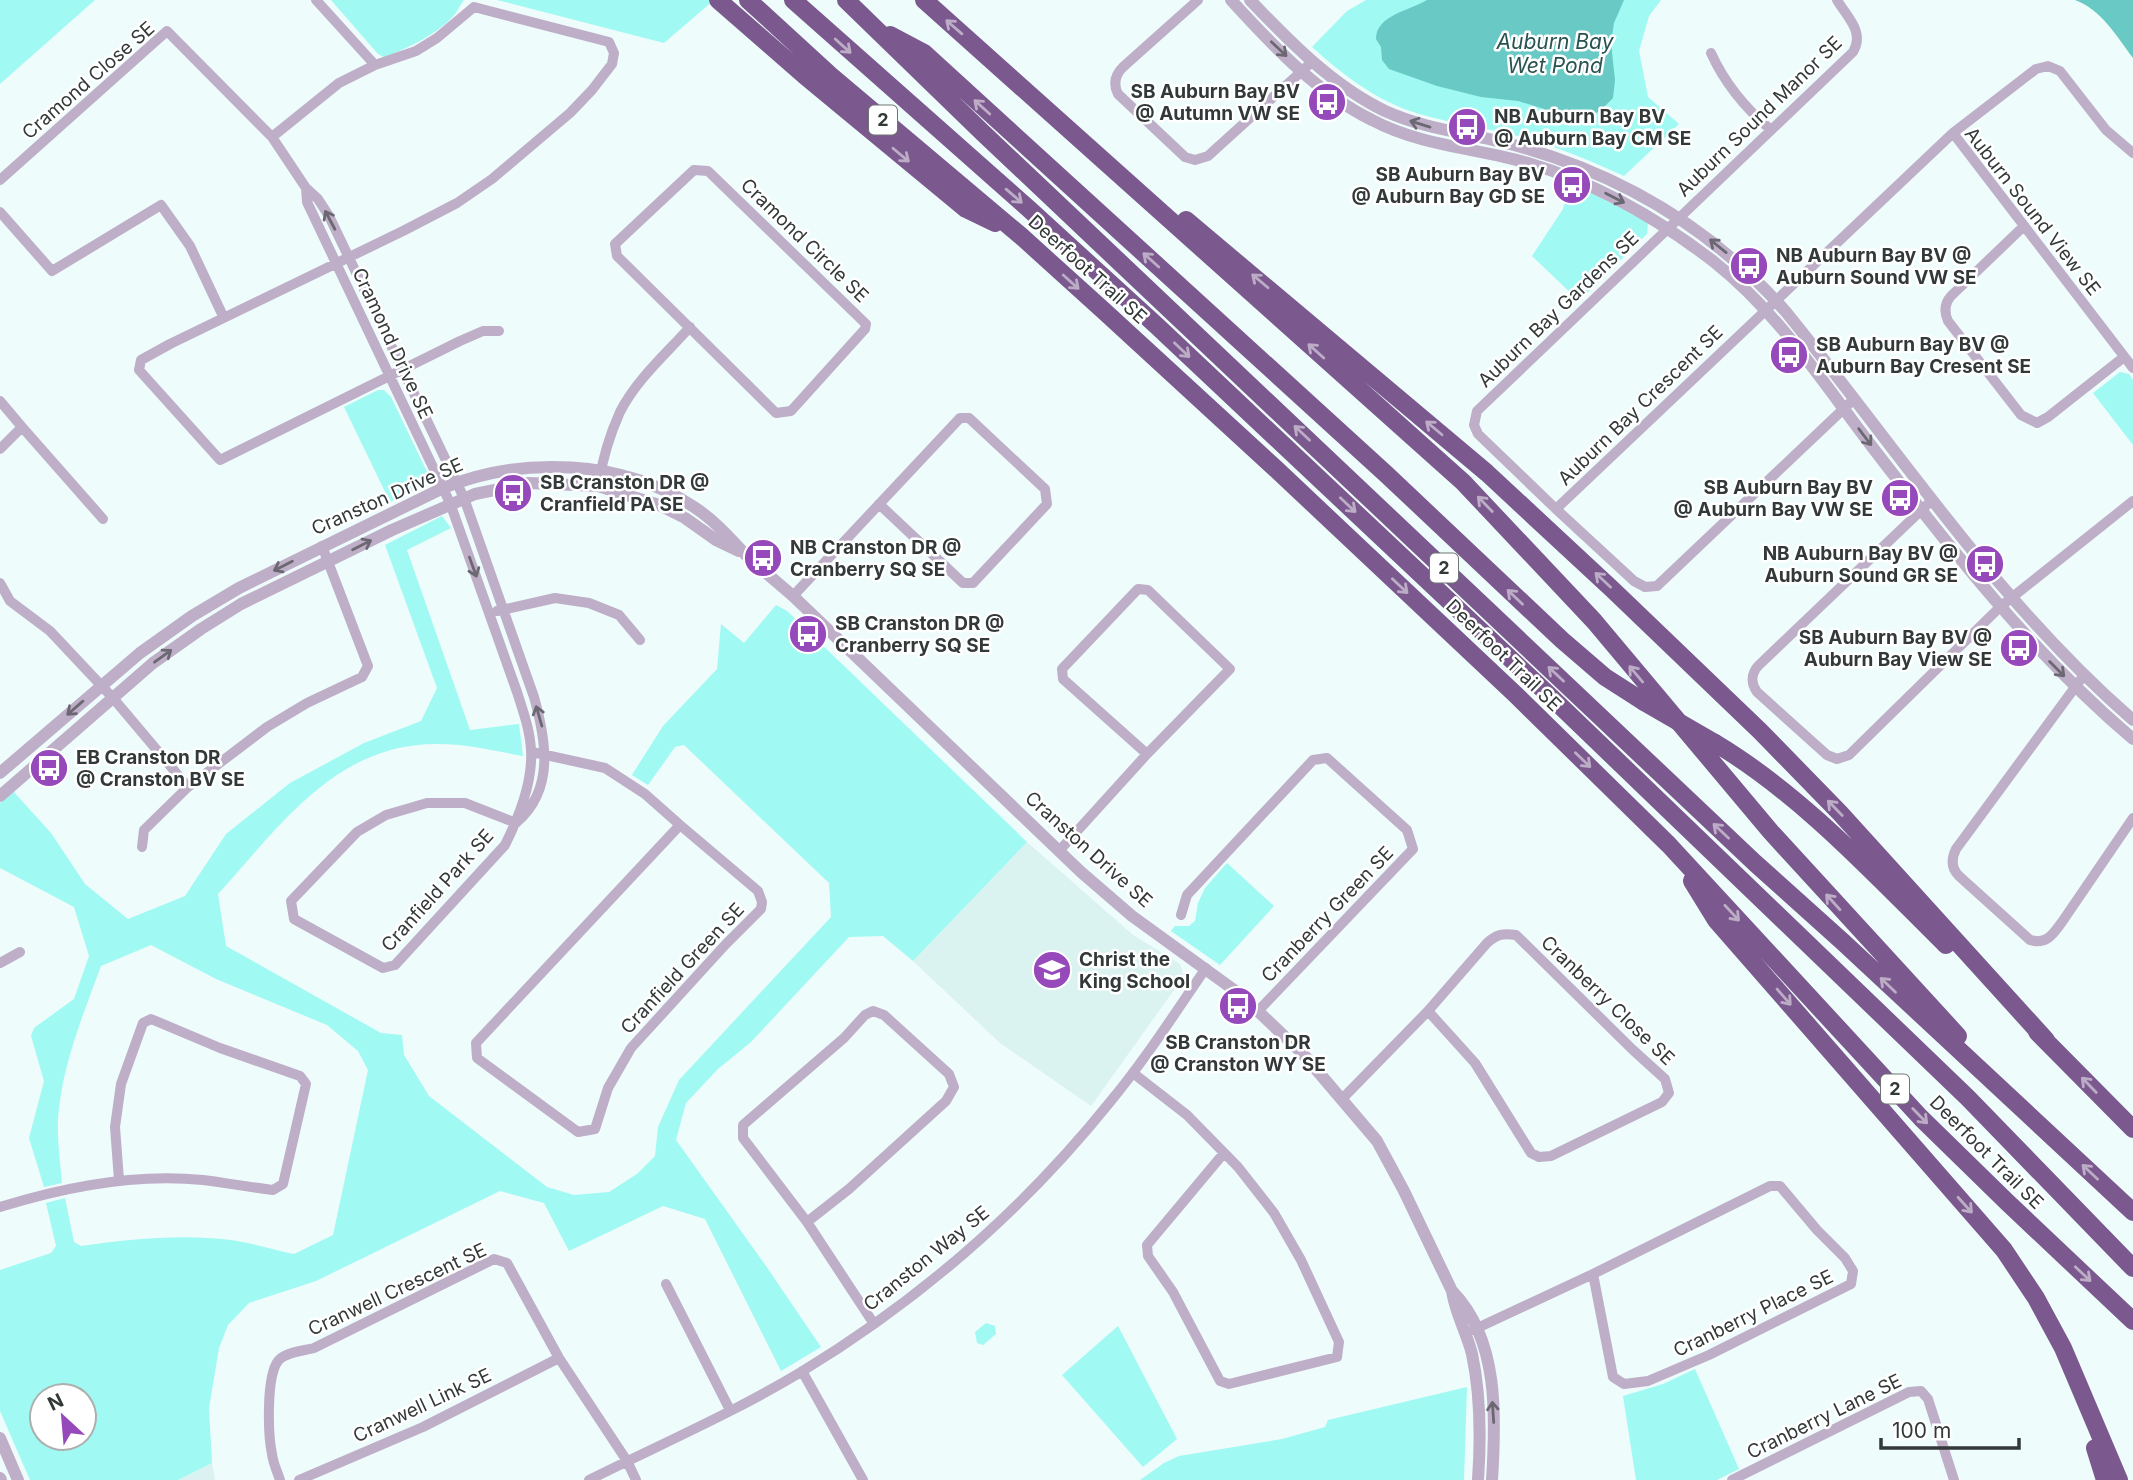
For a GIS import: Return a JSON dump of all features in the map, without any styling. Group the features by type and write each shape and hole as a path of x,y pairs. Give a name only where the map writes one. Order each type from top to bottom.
{"highway":[{"path":"718,0 966,209 1021,236"},
{"name":"Deerfoot Trail SE","path":"748,0 831,76 1021,236 1297,488 1516,695 1669,845 1921,1118 2133,1321"},
{"path":"793,0 1147,317 1550,696 1968,1098 2133,1268"},
{"name":"Deerfoot Trail SE","path":"846,0 1755,863 2133,1212"},
{"path":"924,0 1463,482 1594,621 1721,774 1836,906 2046,1131"},
{"path":"870,25 924,53 1605,677 1714,743 1765,777 1804,809 2046,1040 2133,1129"},
{"path":"1079,137 1094,143 1266,286 1487,473 1594,572 1760,731 1840,813 2046,1040"},
{"path":"1669,845 1716,920 2004,1250 2036,1298 2063,1348 2119,1480"},
{"path":"2063,1348 2105,1480"}],"street":[{"path":"316,0 375,65"},
{"path":"1198,0 1123,67 1117,73 1115,82 1118,94 1185,157 1195,160 1208,156 1313,61"},
{"path":"1231,0 1302,71 1338,100 1391,129 1429,142 1493,155 1570,178 1623,201 1668,228 1717,264 1765,310 2000,607 2076,687 2133,739"},
{"path":"1250,0 1313,61 1336,81 1365,100 1405,120 1559,158 1621,184 1679,218 1727,254 1775,300 2011,598 2084,676 2133,720"},
{"name":"Auburn Sound Manor SE","path":"1668,228 1856,48 1856,28 1837,0"},
{"path":"272,137 339,83 375,65 416,51 474,7 609,42 614,53 612,64 570,113 492,179 457,203 349,256"},
{"name":"Cramond Close SE","path":"0,180 167,31 272,137 306,188 318,199 349,256"},
{"path":"1711,53 1726,82 1739,99 1771,130"},
{"path":"1952,133 2036,69 2048,66 2060,71 2106,131 2133,153"},
{"name":"Auburn Sound View SE","path":"1765,310 1952,133 2133,368"},
{"name":"Cramond Circle SE","path":"694,170 708,171 866,324 865,329 791,411 776,413 690,327 617,256 615,244 694,170"},
{"name":"Cramond Close SE","path":"306,188 307,202 336,263"},
{"path":"0,212 52,271 161,205 190,246 223,316"},
{"path":"2024,226 1951,296 1946,304 1945,314 1948,321 2021,415 2037,423 2124,357"},
{"name":"Auburn Bay Gardens SE","path":"1556,509 1478,434 1474,417 1480,407 1668,228"},
{"name":"Cramond Drive SE","path":"450,503 336,263 349,256 464,498"},
{"path":"336,263 223,316 141,360 139,370 220,460 483,331 499,331"},
{"name":"Auburn Bay Crescent SE","path":"1765,310 1556,509 1634,581 1645,587 1657,586 1854,399"},
{"path":"598,485 600,471 620,412 639,383 690,327"},
{"path":"0,401 103,519"},
{"path":"793,596 879,504 960,418 969,418 1045,489 1047,504 973,583 963,583 879,504"},
{"path":"0,449 22,427"},
{"name":"Cranston Drive SE","path":"0,773 140,653 192,616 239,588 456,482 504,470 556,467 600,471 668,493 694,507 720,527 745,554 793,596 1059,851 1132,916 1206,968 1259,1010 1343,1098 1377,1141 1452,1291 1454,1306 1485,1351 1492,1384 1495,1436 1492,1480"},
{"name":"Cranston Drive SE","path":"0,796 153,663 201,629 241,604 450,503 487,490 529,483 598,485 659,505 685,518 716,540 745,554"},
{"name":"Cranfield Park SE","path":"464,498 543,728 546,755 532,809 516,823"},
{"path":"1932,500 1758,666 1752,680 1757,692 1833,758 1845,757 2000,607 2133,501"},
{"name":"Cranfield Park SE","path":"450,503 527,723 531,752 528,781 516,823 505,845 395,965 383,968 294,919 291,901 357,832 386,815 427,803 465,803 516,823"},
{"path":"142,847 144,830 188,787 267,727 307,703 362,677 368,666 321,547"},
{"path":"0,583 10,601 50,631 113,698 188,787"},
{"path":"1059,851 1147,754 1230,669 1148,590 1138,589 1062,669 1063,679 1147,754"},
{"path":"490,613 555,598 589,603 619,615 640,640"},
{"path":"0,610 10,601"},
{"path":"2084,676 1956,849 1952,862 1954,870 2030,940 2045,941 2063,922 2133,818"},
{"name":"Cranfield Green SE","path":"531,752 605,768 645,793 758,891 762,902 761,909 631,1048 608,1088 595,1129 578,1132 477,1058 476,1043 680,825"},
{"name":"Cranberry Green SE","path":"1181,915 1187,895 1313,760 1327,758 1407,830 1413,849 1259,1010"},
{"name":"Cranberry Close SE","path":"1343,1098 1428,1011 1495,936 1504,933 1516,935 1665,1079 1669,1093 1650,1108 1551,1156 1539,1157 1531,1153 1475,1063 1428,1011"},
{"path":"0,963 20,952"},
{"name":"Cranston Way SE","path":"589,1480 802,1371 874,1324 975,1245 1035,1188 1133,1073 1206,968"},
{"path":"807,1222 849,1189 946,1101 954,1087 949,1074 884,1015 873,1011 743,1125 743,1138 807,1222 874,1324"},
{"path":"0,1207 75,1187 119,1180 200,1180 273,1190 283,1184 306,1084 300,1076 220,1048 151,1019 143,1023 121,1084 115,1127 119,1180"},
{"path":"1133,1073 1187,1115 1224,1153 1274,1213 1301,1260 1339,1342 1337,1357 1229,1384 1220,1381 1173,1292 1148,1256 1147,1245 1224,1153"},
{"name":"Cranberry Place SE","path":"1472,1331 1593,1275 1770,1186 1780,1186 1853,1270 1850,1284 1721,1349 1648,1381 1624,1384 1613,1377 1593,1275"},
{"name":"Cranwell Crescent SE","path":"280,1480 272,1454 268,1414 278,1360 314,1348 494,1259 507,1263 559,1358 627,1461 636,1480"},
{"path":"666,1284 730,1410"},
{"name":"Cranston Drive SE","path":"1472,1331 1480,1408 1478,1480"},
{"name":"Cranwell Link SE","path":"299,1480 423,1427 559,1358"},
{"path":"802,1371 863,1480"},
{"name":"Cranberry Lane SE","path":"1732,1480 1909,1392 1921,1391 1928,1399 1954,1480"},
{"path":"0,1438 18,1480"}],"shaded area":[{"path":"0,0 95,0 0,84"},
{"path":"331,0 464,0 449,21 432,34 384,57 378,54"},
{"path":"497,0 714,0 664,43"},
{"path":"1366,0 1661,0 1649,16 1639,51 1648,97 1679,124 1624,176 1538,142 1434,118 1396,106 1358,84 1312,47 1347,11"},
{"path":"1570,182 1648,222 1647,234 1579,301 1532,256 1563,209"},
{"path":"2120,372 2129,374 2133,380 2133,445 2093,393"},
{"path":"378,390 384,390 391,397 429,476 427,484 390,502 344,407"},
{"path":"442,516 451,528 407,550 470,730 519,724 523,756 449,744 402,747 369,757 340,773 288,816 218,894 226,946 381,1033 402,1035 404,1055 429,1096 547,1187 574,1195 609,1192 637,1174 655,1156 658,1127 679,1080 831,917 829,883 684,745 675,747 648,785 632,775 663,726 717,669 721,624 744,643 776,605 787,611 1027,842 913,961 883,936 849,937 751,1042 718,1069 686,1103 676,1140 821,1347 781,1371 705,1219 663,1206 569,1251 544,1203 500,1191 316,1281 249,1303 228,1325 219,1348 209,1408 212,1463 178,1480 30,1480 0,1411 0,1270 51,1253 56,1246 46,1203 65,1198 74,1242 81,1246 137,1239 193,1237 239,1241 294,1254 333,1235 368,1070 358,1051 327,1025 216,979 151,945 101,966 74,1041 60,1098 58,1134 62,1183 44,1187 29,1138 44,1081 31,1036 34,1028 74,999 89,956 74,907 0,868 0,803 13,791 51,833 85,884 128,919 185,896 226,834 290,783 364,743 421,721 437,688 385,545"},
{"name":"Christ the King School","path":"1027,842 1133,935 1180,964 1184,976 1091,1106 1000,1043 913,961"},
{"path":"1227,863 1274,906 1220,965 1171,931 1175,926 1189,926 1195,921 1198,903 1205,888"},
{"path":"986,1323 995,1326 996,1334 983,1345 977,1343 975,1332"},
{"path":"1118,1326 1177,1439 1143,1467 1062,1375"},
{"path":"1695,1369 1739,1469 1717,1480 1636,1480 1623,1396 1663,1384"},
{"path":"1467,1387 1464,1480 1140,1480 1179,1456 1282,1439 1325,1427 1328,1420"},
{"path":"212,1463 215,1480 178,1480"}],"water":[{"name":"Auburn Bay Wet Pond","path":"1427,0 1624,0 1614,23 1611,43 1615,80 1613,98 1599,112 1576,119 1518,101 1481,97 1437,86 1389,69 1382,60 1381,47 1376,39 1378,31 1388,19"},
{"path":"2075,0 2133,0 2133,58 2101,17"}],"place":[{"name":"SB Auburn Bay BV @ Autumn VW SE","path":"1327,102"},
{"name":"NB Auburn Bay BV @ Auburn Bay CM SE","path":"1467,127"},
{"name":"SB Auburn Bay BV @ Auburn Bay GD SE","path":"1572,185"},
{"name":"NB Auburn Bay BV @ Auburn Sound VW SE","path":"1749,266"},
{"name":"SB Auburn Bay BV @ Auburn Bay Cresent SE","path":"1789,355"},
{"name":"SB Cranston DR @ Cranfield PA SE","path":"513,493"},
{"name":"SB Auburn Bay BV @ Auburn Bay VW SE","path":"1900,498"},
{"name":"NB Cranston DR @ Cranberry SQ SE","path":"763,558"},
{"name":"NB Auburn Bay BV @ Auburn Sound GR SE","path":"1985,564"},
{"name":"SB Cranston DR @ Cranberry SQ SE","path":"808,634"},
{"name":"SB Auburn Bay BV @ Auburn Bay View SE","path":"2019,648"},
{"name":"EB Cranston DR @ Cranston BV SE","path":"49,768"},
{"name":"Christ the King School","path":"1052,970"},
{"name":"SB Cranston DR @ Cranston WY SE","path":"1238,1006"}]}
